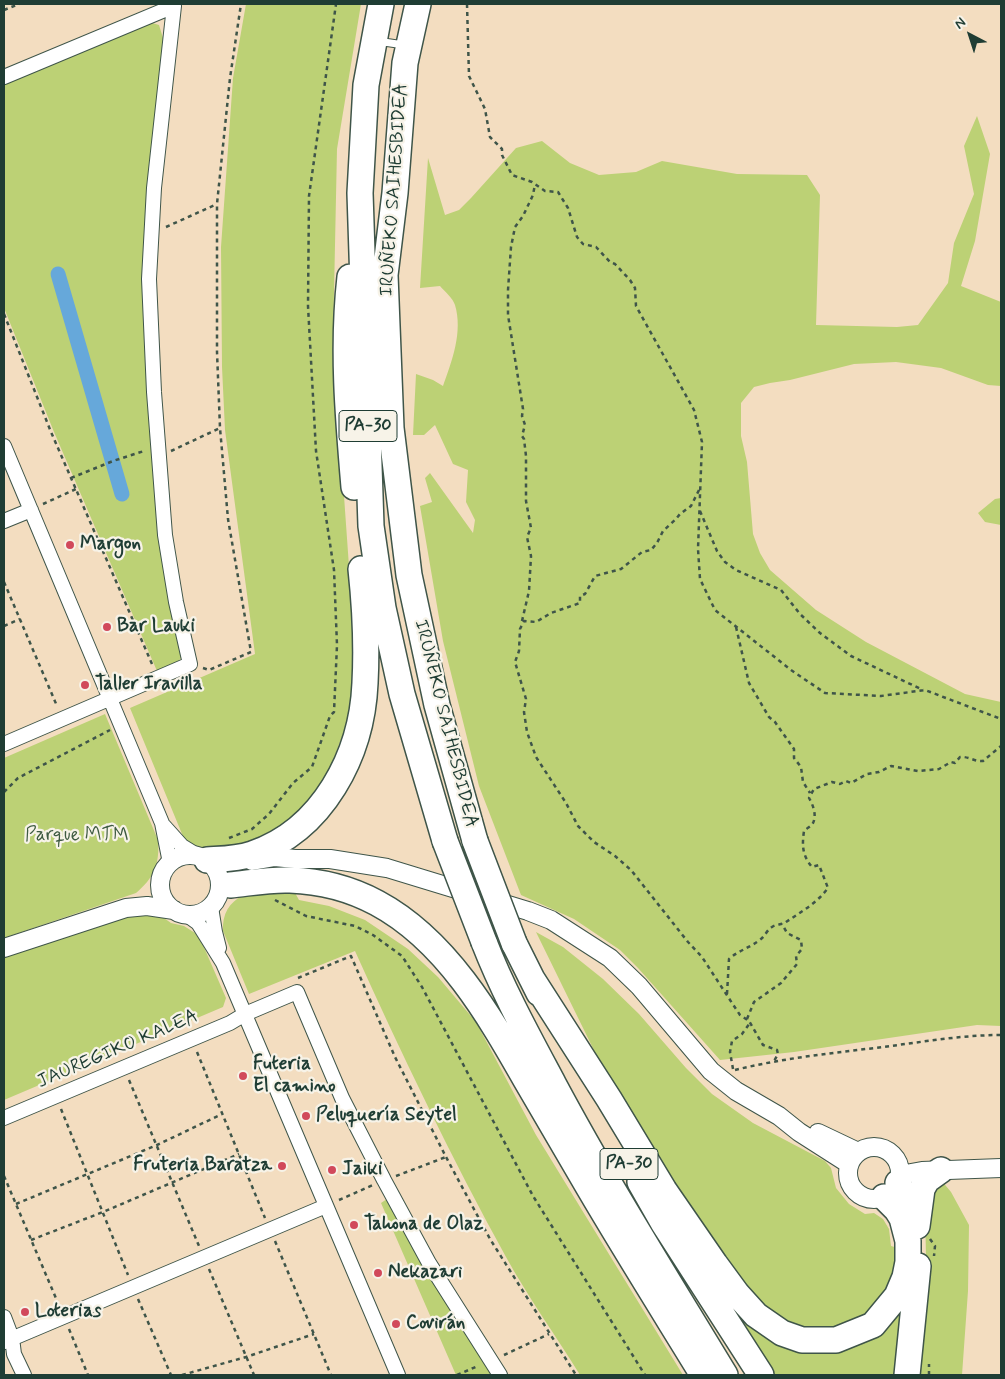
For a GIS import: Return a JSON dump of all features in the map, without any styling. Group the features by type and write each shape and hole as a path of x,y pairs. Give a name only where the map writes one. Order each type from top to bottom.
{"highway":[{"name":"IRUÑEKO SAIHESBIDEA","path":"381,4 366,85 360,193 371,526 383,608 402,694 445,842 496,973 591,1154 725,1375"},
{"name":"IRUÑEKO SAIHESBIDEA","path":"418,4 405,62 385,275 391,428 409,575 437,705 476,841 514,943 594,1104 664,1224 761,1375"},
{"path":"394,194 431,4"},
{"path":"214,872 227,859 253,854 275,844 296,830 321,806 338,780 353,748 361,714 366,684 364,601 347,412 346,311 360,193"},
{"path":"214,872 321,884 352,892 378,903 409,924 423,937 464,981 489,1016 591,1191 703,1375"},
{"path":"496,973 519,1068"},
{"path":"532,980 609,1099 664,1190 715,1264 737,1294 756,1315 782,1333 802,1340 836,1340 873,1324 897,1296 908,1262 908,1241 902,1218 897,1210 895,1179"},
{"path":"907,1375 918,1265 917,1226 922,1189 927,1180 941,1170"},
{"path":"895,1179 917,1226"}],"street":[{"path":"4,77 174,6 154,188 149,279 158,452 168,554 176,602 190,664 4,744"},
{"path":"4,446 162,823 170,864"},
{"path":"4,521 31,510"},
{"path":"4,948 126,908 147,906 180,913 200,914 211,907 219,896 214,872 182,846 162,823"},
{"path":"398,1375 223,964 201,927 164,900 160,887 162,874 178,858 189,855 214,872 252,872 295,859 330,859 387,868 519,908 551,920 610,958 639,986 711,1071 736,1091 779,1116 804,1126 853,1158"},
{"path":"126,908 160,887"},
{"path":"211,907 214,932 223,964"},
{"name":"JAUREGIKO KALEA","path":"4,1118 297,992 342,1098 384,1180 429,1263 500,1375"},
{"path":"895,1179 889,1151 880,1147 868,1147 853,1158 848,1172 850,1183 858,1193 868,1198 895,1179 940,1162 996,1168"},
{"path":"895,1179 941,1170 996,1168"},
{"path":"8,1340 326,1206"},
{"path":"4,1317 8,1340 24,1375"}],"lane":[{"path":"374,41 409,46"}],"path":[{"path":"4,10 19,4"},
{"path":"190,664 208,670 251,652 228,519 216,352 217,204 230,78 241,4"},
{"path":"229,838 252,829 269,814 293,783 312,767 330,716 334,712 337,645 334,570 316,451 308,297 309,196 336,4"},
{"path":"467,4 469,76 486,109 490,137 502,149 502,155 512,175 535,184 545,191 558,192 568,208 577,237 583,244 596,247 630,280 635,288 636,306 694,410 702,442 698,549 700,580 715,610 791,670 825,693 881,696 925,690"},
{"path":"535,184 533,196 515,227 511,247 508,290 508,315 523,409 522,416 525,425 522,436 526,456 526,501 530,528 527,537 532,556 529,591 520,629 519,651 515,662 526,699 524,712 527,732 541,765 560,792 578,826 594,842 622,861 631,870 702,957 740,1015 750,1023 763,1044 777,1050 778,1054 774,1061"},
{"path":"152,233 217,204"},
{"path":"4,314 71,478 158,677"},
{"path":"71,478 112,461 158,452 220,428"},
{"path":"31,510 76,489"},
{"path":"522,623 524,621 536,622 555,611 580,603 580,596 584,594 595,576 621,569 638,555 654,546 663,531 693,502 700,489"},
{"path":"699,509 717,551 725,562 736,570 781,590 800,614 820,633 851,656 925,690 1001,719"},
{"path":"4,582 62,719"},
{"path":"4,626 20,619"},
{"path":"727,995 729,959 737,952 747,949 762,938 772,927 782,924 817,901 828,888 819,866 812,867 807,862 802,848 804,831 813,825 815,817 814,808 809,798 810,793 804,782 801,767 794,758 794,749 775,722 769,717 749,683 736,626"},
{"path":"4,792 18,778 111,729"},
{"path":"810,793 814,789 832,782 840,784 846,781 850,783 867,774 879,772 891,766 918,771 939,768 951,762 955,763 960,757 965,756 980,762 1001,746"},
{"path":"269,897 306,916 355,926 373,935 402,956 422,987 533,1196 645,1375"},
{"path":"746,1019 754,1002 781,983 797,964 796,956 802,949 800,940 787,933 782,924"},
{"path":"296,979 351,956 395,1058 450,1165 490,1239 576,1375"},
{"path":"733,1070 730,1052 732,1041 745,1031 750,1023"},
{"path":"711,1071 733,1070 774,1061 927,1041 986,1034 1001,1035"},
{"path":"191,1039 332,1375"},
{"path":"123,1068 254,1375"},
{"path":"56,1096 133,1288 171,1375"},
{"path":"16,1204 157,1145 222,1114"},
{"path":"31,1240 103,1212 239,1154"},
{"path":"4,1176 88,1375"},
{"path":"182,1375 246,1357 314,1334"}],"green space":[{"path":"246,4 361,4 337,149 333,341 355,651 349,718 323,787 293,818 261,843 206,853 187,846 130,708 255,654 225,430 222,367 221,247 233,78"},
{"path":"149,22 159,25 163,38 144,236 145,359 153,475 160,533 181,658 177,663 157,671 54,432 4,308 4,84"},
{"path":"977,116 990,154 975,241 961,286 1001,302 1001,386 988,385 941,368 896,362 854,364 754,387 741,403 741,436 747,462 753,534 760,553 770,570 816,610 866,642 965,694 1001,702 1001,1026 977,1025 794,1052 720,1060 620,950 574,919 521,895 479,786 443,641 420,506 432,502 425,478 430,473 473,533 475,520 466,502 468,470 453,464 435,425 424,435 413,435 416,374 443,386 450,367 458,326 454,302 440,286 420,288 428,158 445,215 459,210 516,148 542,141 570,163 599,175 636,172 662,161 737,174 807,175 820,195 816,325 897,327 918,325 948,283 954,243 974,194 964,146"},
{"path":"1001,498 1001,525 985,522 978,513 995,499"},
{"name":"Parque MTM","path":"105,714 158,840 157,863 147,882 136,893 4,938 4,758"},
{"path":"294,891 299,900 329,906 365,920 408,949 438,977 476,1022 536,1135 683,1375 580,1375 523,1287 466,1182 355,951 249,994 223,931 227,909 234,901 244,895"},
{"path":"145,913 161,916 171,923 184,926 195,933 203,945 226,998 223,1007 4,1100 4,957 129,916"},
{"path":"536,932 563,947 603,979 639,1014 686,1068 712,1094 753,1123 825,1161 831,1168 836,1188 849,1204 865,1214 874,1213 883,1219 889,1229 891,1246 898,1248 898,1273 869,1314 842,1329 802,1331 773,1319 742,1289 609,1081"},
{"path":"941,1180 951,1192 969,1225 968,1291 962,1375 916,1375 926,1259 925,1205"},
{"path":"387,1199 492,1375 456,1375 381,1203"},
{"path":"724,1293 827,1352 906,1296 898,1375 775,1375"}],"waterway":[{"path":"58,274 122,494"}],"place":[{"name":"Margon","path":"70,545"},
{"name":"Bar Lauki","path":"107,627"},
{"name":"Taller Iravilla","path":"85,685"},
{"name":"Futeria El camino","path":"243,1076"},
{"name":"Peluquería Seytel","path":"306,1116"},
{"name":"Fruteria Baratza","path":"282,1166"},
{"name":"Jaiki","path":"332,1170"},
{"name":"Tahona de Olaz","path":"354,1225"},
{"name":"Nekazari","path":"378,1273"},
{"name":"Loterias","path":"25,1312"},
{"name":"Covirán","path":"396,1324"}]}
